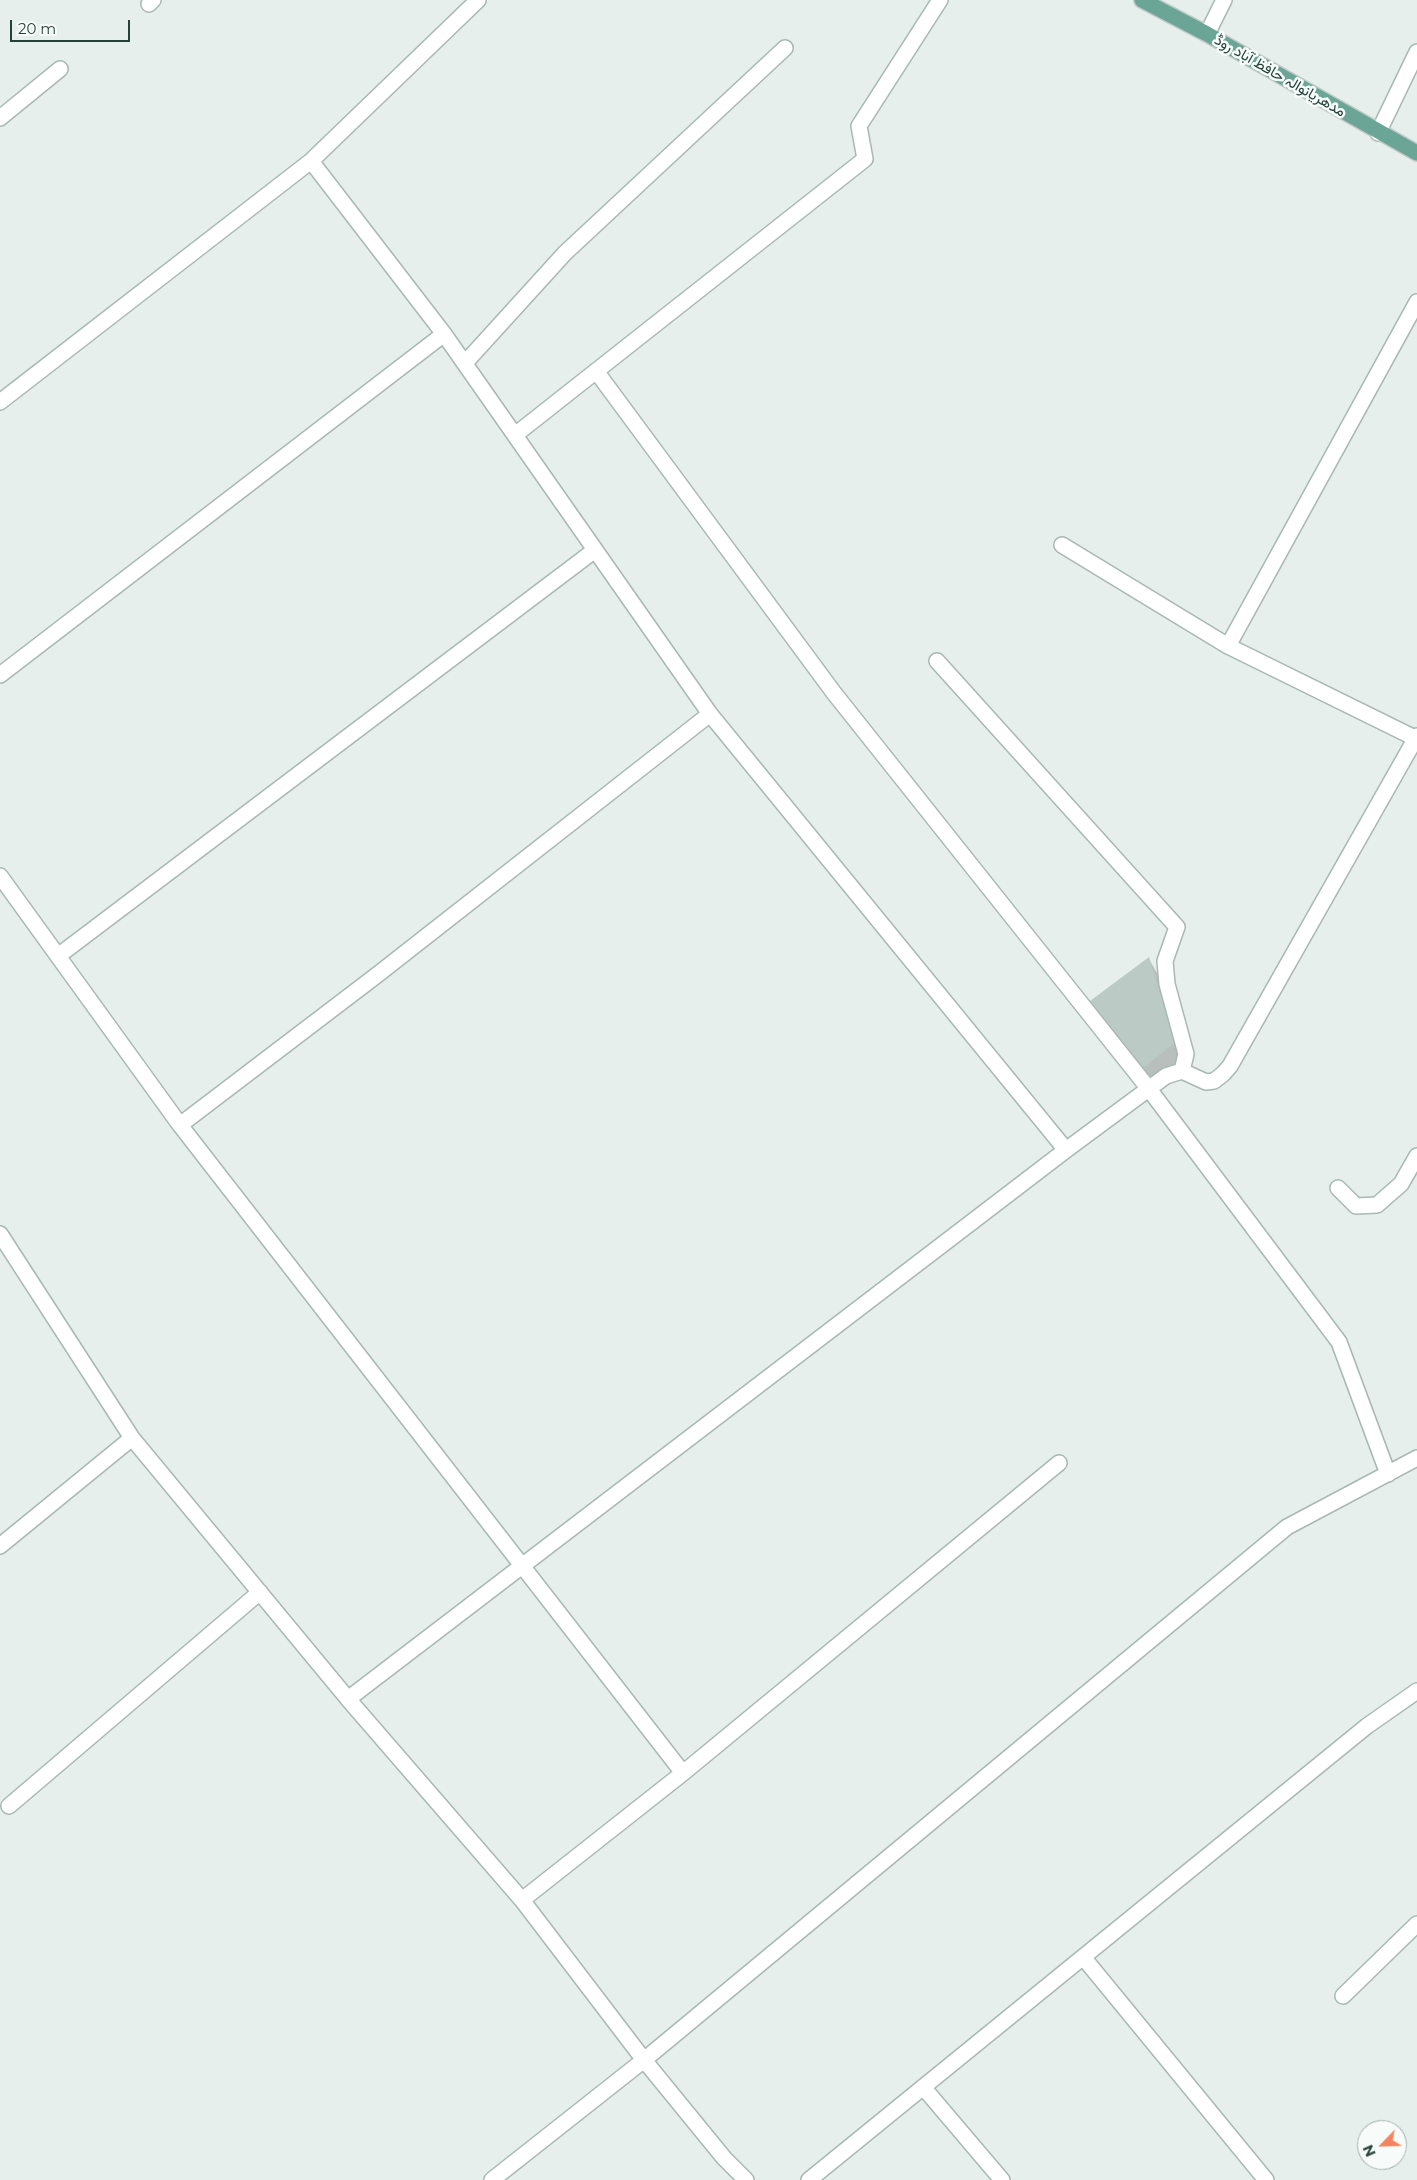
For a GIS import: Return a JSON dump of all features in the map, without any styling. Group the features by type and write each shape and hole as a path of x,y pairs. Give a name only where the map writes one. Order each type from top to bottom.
{"main road":[{"name":"مدھریانوالہ حافظ آباد روڈ","path":"1142,0 1207,34 1417,153"}],"street":[{"path":"0,402 311,161 478,0"},
{"path":"515,435 865,159 859,126 940,0"},
{"path":"1207,34 1224,0"},
{"path":"465,363 565,253 785,48"},
{"path":"1378,132 1417,52"},
{"path":"0,118 60,69"},
{"path":"311,161 465,363 710,714 1066,1150"},
{"path":"1228,646 1417,302"},
{"path":"0,676 444,334"},
{"path":"596,371 834,693 1149,1089 1339,1342 1388,1474"},
{"path":"348,1699 1066,1150 1166,1076 1182,1071 1206,1082 1214,1081 1230,1066 1416,738 1228,646 1062,545"},
{"path":"58,956 595,550"},
{"path":"937,661 1177,927 1165,962 1166,984 1186,1054 1182,1071"},
{"path":"180,1126 377,975 710,714"},
{"path":"0,876 180,1126 683,1773"},
{"path":"1338,1188 1356,1206 1376,1205 1401,1184 1417,1156"},
{"path":"0,1234 132,1438 348,1699 522,1900 644,2060 724,2158 746,2180"},
{"path":"0,1546 132,1438"},
{"path":"492,2180 644,2060 1287,1527 1417,1458"},
{"path":"522,1900 683,1773 1058,1463"},
{"path":"9,1806 260,1592"},
{"path":"809,2180 1367,1726 1417,1691"},
{"path":"1343,1996 1417,1924"},
{"path":"1083,1957 1266,2180"},
{"path":"923,2088 1002,2180"}],"building":[{"path":"1149,957 1175,1043 1141,1069 1090,1001"}]}
